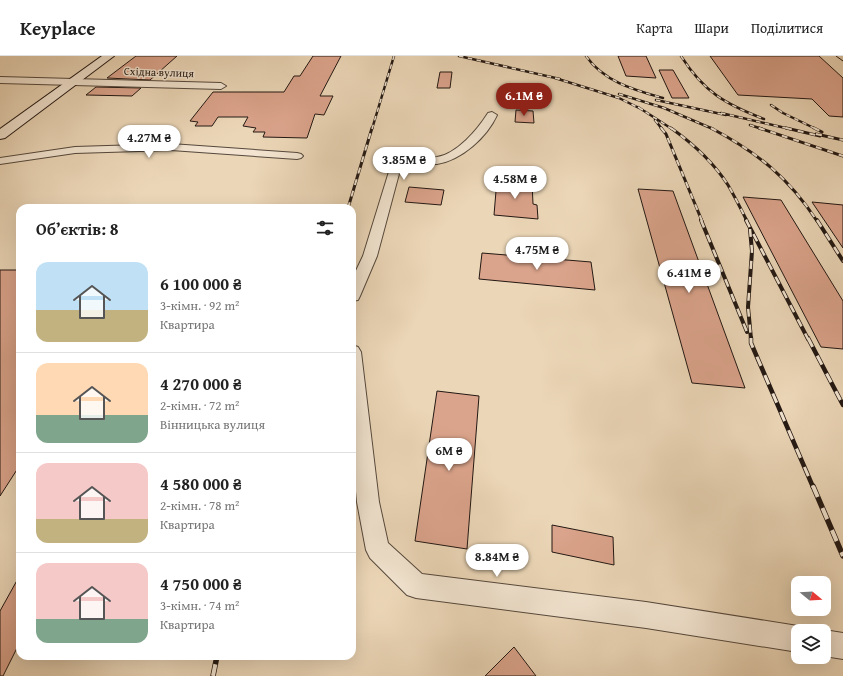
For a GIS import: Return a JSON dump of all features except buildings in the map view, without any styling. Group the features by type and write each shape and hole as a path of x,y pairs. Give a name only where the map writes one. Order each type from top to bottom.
{"street":[{"path":"0,135 109,56"},
{"name":"Східна вулиця","path":"0,80 221,86"},
{"path":"356,287 370,256 395,168 400,164 409,162 444,159 458,151 477,136 491,119 492,115"},
{"path":"0,161 75,150 163,147 297,156"},
{"path":"356,390 368,502 378,550 416,586 646,615 791,638"},
{"path":"831,644 843,646"}],"tram line":[{"path":"836,56 843,61"}],"railway":[{"path":"372,129 394,56"},
{"path":"459,56 560,79"},
{"path":"586,56 593,65 611,79 631,88 663,98"},
{"path":"681,56 698,79 716,95 738,108 764,119"},
{"path":"555,78 619,98 641,109"},
{"path":"619,94 664,108 712,129"},
{"path":"656,100 726,115"},
{"path":"771,105 783,113 816,129"},
{"path":"638,107 641,109"},
{"path":"641,109 672,129"},
{"path":"721,113 790,129"},
{"path":"655,120 662,129"},
{"path":"750,125 843,156"},
{"path":"349,204 372,128"},
{"path":"661,128 666,134 702,221"},
{"path":"671,128 695,147 716,169 736,198 747,221"},
{"path":"786,128 820,136"},
{"path":"712,129 728,137 771,167 795,191 817,221"},
{"path":"816,129 822,132"},
{"path":"816,134 843,140"},
{"path":"701,220 747,332"},
{"path":"746,220 808,339"},
{"path":"817,220 843,261"},
{"path":"750,229 752,251 748,307 751,339"},
{"path":"808,338 843,405"},
{"path":"751,339 751,343 813,487"},
{"path":"813,486 843,556"},
{"path":"213,676 216,660"}]}
